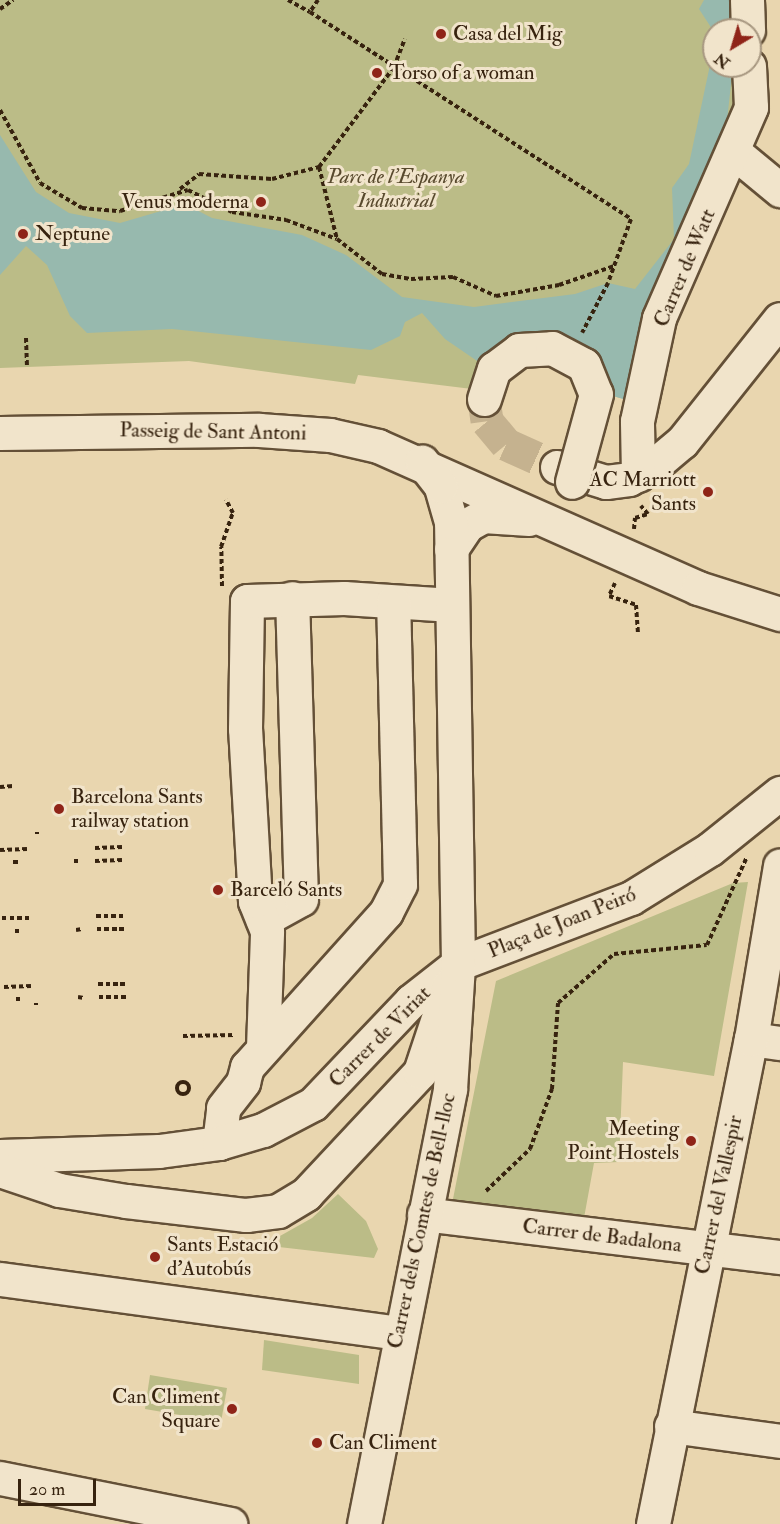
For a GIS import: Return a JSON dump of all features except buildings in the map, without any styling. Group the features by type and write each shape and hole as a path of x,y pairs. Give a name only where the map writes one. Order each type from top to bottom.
{"street":[{"path":"747,0 748,18"},
{"name":"Carrer de Watt","path":"638,475 637,421 660,318 734,152 751,107 750,78"},
{"path":"734,152 780,190"},
{"path":"573,475 606,482 638,475 682,442 780,319"},
{"path":"484,399 494,369 519,350 552,348 584,365 596,394 557,524"},
{"name":"Passeig de Sant Antoni","path":"0,433 260,430 330,435 422,462 698,588 780,614"},
{"path":"219,1143 223,1108 250,1041 263,920 255,901 244,729 248,598 452,605 451,535 441,486 422,462"},
{"path":"451,535 472,484"},
{"name":"Passeig de Sant Antoni","path":"451,535 483,516 557,524"},
{"path":"263,920 301,899 292,598"},
{"path":"250,1041 386,912 400,884 393,602"},
{"name":"Carrer dels Comtes de Bell-lloc","path":"364,1524 398,1333 450,1089 458,964 452,605"},
{"name":"Plaça de Joan Peiró","path":"458,964 630,898 710,849 780,793"},
{"name":"Carrer del Vallespir","path":"653,1524 708,1249 766,1041 780,865"},
{"name":"Carrer de Viriat","path":"0,1156 130,1153 219,1143 263,1130 313,1104 411,1001 458,964"},
{"name":"Carrer de Viriat","path":"0,1170 59,1190 137,1202 246,1215 289,1206 420,1072 432,1023 458,964"},
{"name":"Carrer de Badalona","path":"424,1214 780,1257"},
{"path":"0,1279 398,1333"},
{"path":"671,1426 780,1441"},
{"path":"0,1478 230,1524"}],"path":[{"path":"0,9 13,0"},
{"path":"288,0 631,219 608,283 577,344"},
{"path":"310,12 318,0"},
{"path":"0,110 33,174 72,204 120,211 180,189 199,174 272,179 319,166 394,67 405,39"},
{"path":"319,166 338,239"},
{"path":"180,189 232,212 286,220 338,239 382,274 411,279 449,276 496,296 560,285 615,265"},
{"path":"26,338 27,367"},
{"path":"222,596 221,547 233,513 226,500"},
{"path":"615,583 609,596 636,605 638,635"},
{"path":"0,787 13,786"},
{"path":"95,848 122,847"},
{"path":"0,850 27,849"},
{"path":"474,1194 485,1192 530,1149 552,1089 558,1003 614,954 707,945 748,857"},
{"path":"95,861 122,860"},
{"path":"74,861 80,861"},
{"path":"13,862 19,862"},
{"path":"96,916 124,916"},
{"path":"2,918 29,918"},
{"path":"76,930 82,929"},
{"path":"97,929 124,929"},
{"path":"15,931 21,931"},
{"path":"98,984 126,984"},
{"path":"4,987 31,986"},
{"path":"99,997 126,996"},
{"path":"78,998 84,998"},
{"path":"16,999 22,999"},
{"path":"183,1036 250,1041"},
{"path":"192,1076 192,1084 192,1091 174,1091 174,1084 192,1084"}],"green space":[{"name":"Parc de l'Espanya Industrial","path":"0,0 733,0 722,18 702,18 702,78 733,78 734,98 725,139 620,398 610,395 577,344 472,389 358,375 355,384 189,361 0,368"},
{"path":"748,882 714,1076 623,1062 619,1162 594,1163 584,1218 452,1204 496,981 733,883"},
{"path":"338,1194 366,1221 378,1249 374,1258 279,1247 280,1236 312,1218"},
{"path":"264,1340 359,1355 359,1384 262,1370"},
{"path":"150,1375 227,1388 221,1422 145,1409"}],"water":[{"path":"704,0 732,0 733,18 705,18 699,9"},
{"path":"707,78 732,78 725,139 626,400 610,395 599,363 483,365 445,339 422,313 405,322 400,336 371,350 172,329 87,333 70,316 47,265 26,246 0,275 0,135 36,192 69,213 120,223 185,204 212,218 302,235 346,255 402,297 474,307 575,294 608,283 635,289 674,239 672,188 689,164"}],"tunnel":[{"path":"484,399 487,421 506,444 557,467"}],"place":[{"name":"Casa del Mig","path":"441,34"},
{"name":"Torso of a woman","path":"377,73"},
{"name":"Venus moderna","path":"261,202"},
{"name":"Neptune","path":"23,234"},
{"name":"AC Marriott Sants","path":"708,492"},
{"name":"Barcelona Sants railway station","path":"59,809"},
{"name":"Barceló Sants","path":"218,890"},
{"name":"Meeting Point Hostels","path":"691,1141"},
{"name":"Sants Estació d'Autobús","path":"155,1257"},
{"name":"Can Climent Square","path":"232,1409"},
{"name":"Can Climent","path":"317,1443"}]}
